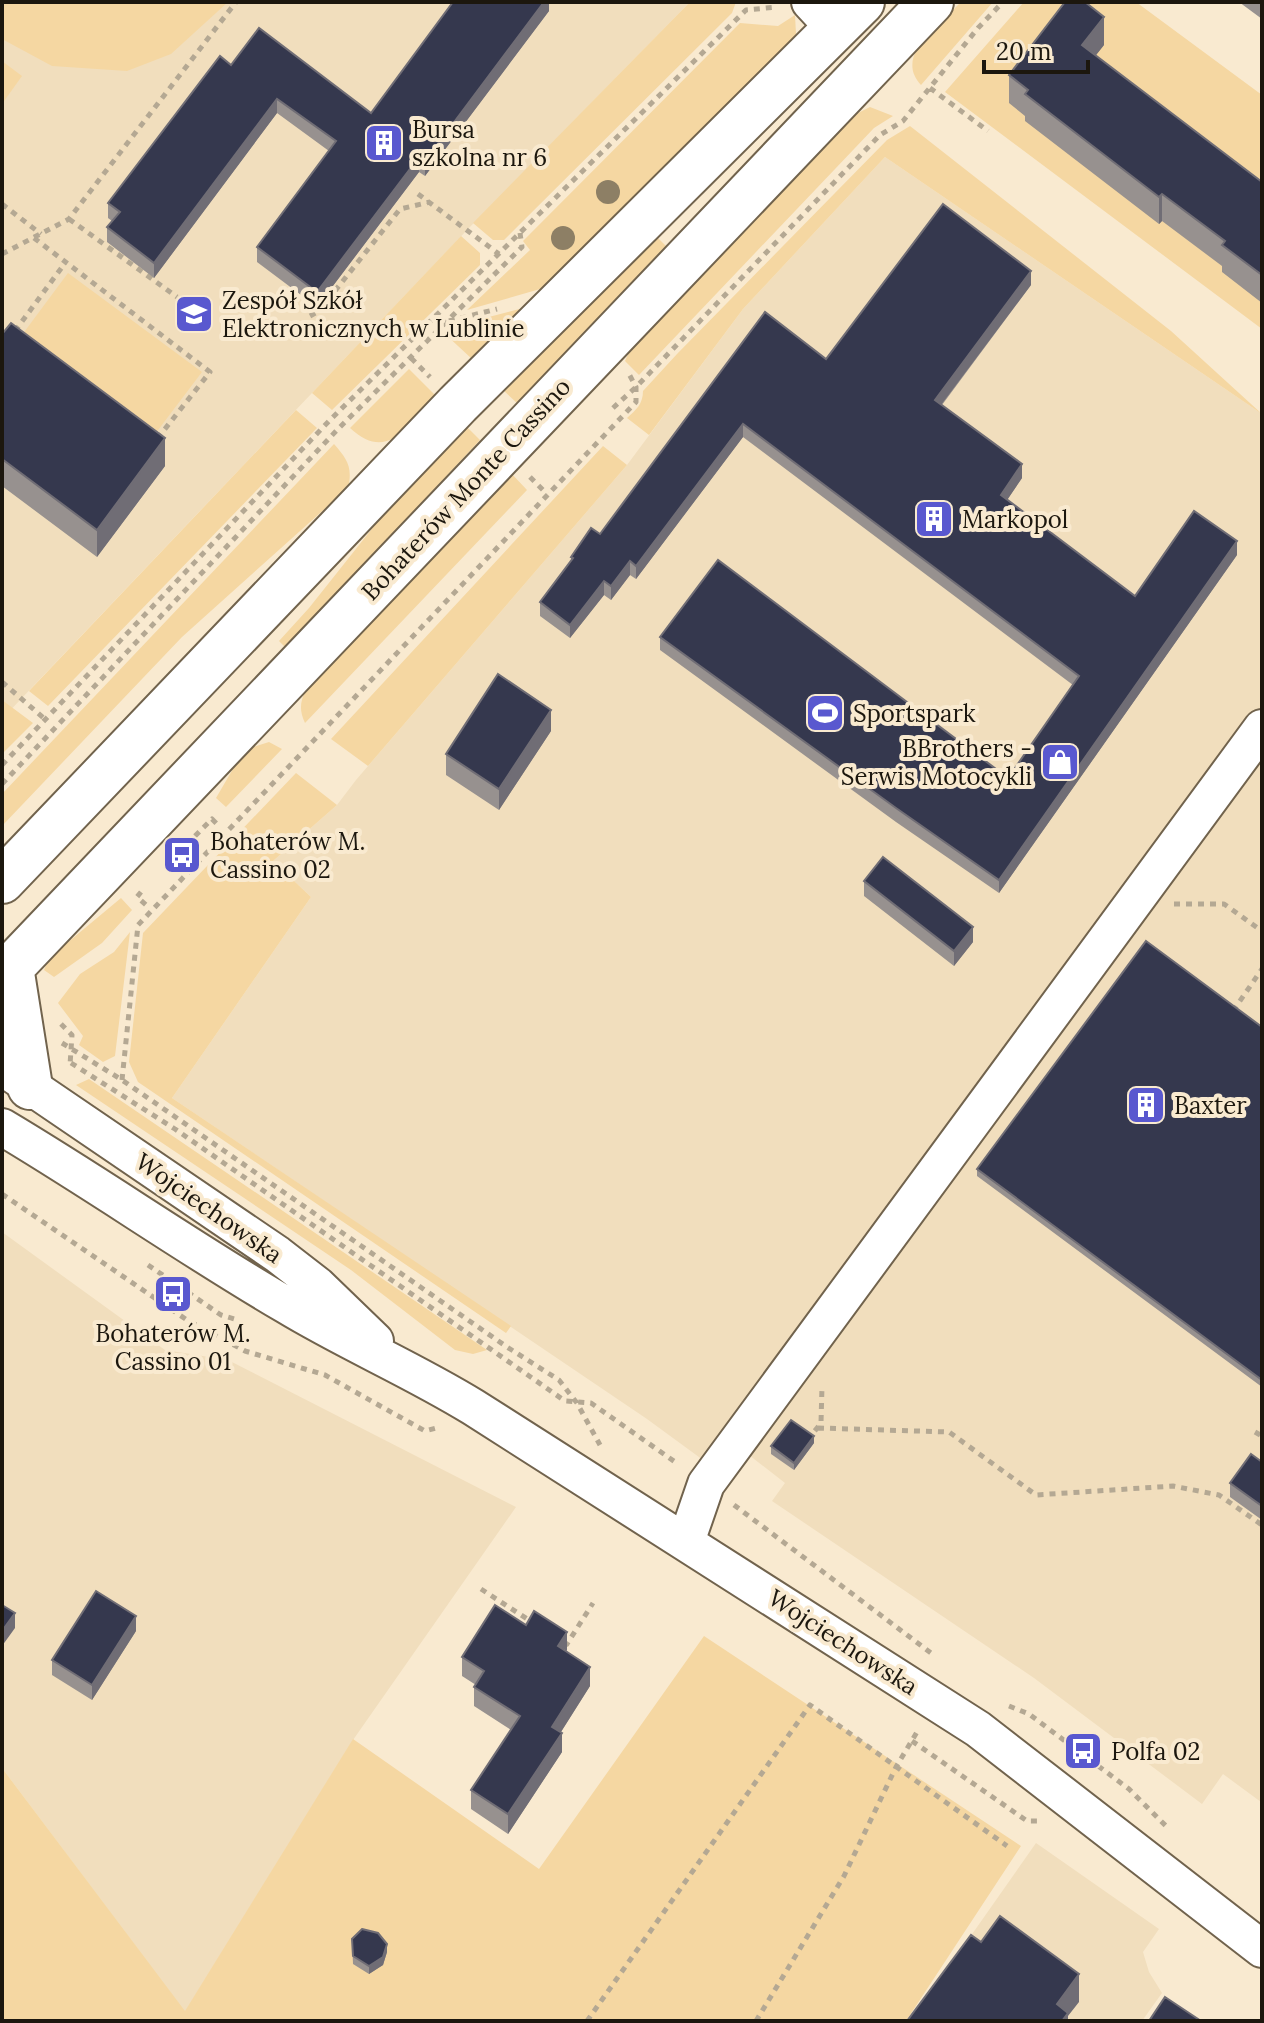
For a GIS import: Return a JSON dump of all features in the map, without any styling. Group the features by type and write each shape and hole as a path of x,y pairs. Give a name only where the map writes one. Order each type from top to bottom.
{"main road":[{"name":"Bohaterów Monte Cassino","path":"7,972 931,2"},
{"path":"2,881 836,11"},
{"path":"7,972 16,1077"}],"street":[{"path":"686,1542 706,1484 1262,728"},
{"name":"Wojciechowska","path":"16,1077 277,1254 317,1285 403,1367"},
{"name":"Wojciechowska","path":"2,1127 248,1283 342,1338 463,1400 978,1729 1262,1949"}],"path":[{"path":"2,254 69,219 236,2"},
{"path":"2,765 329,421 746,10 781,6 787,2"},
{"path":"613,408 880,135 903,121 978,28 1003,2"},
{"path":"930,88 988,131"},
{"path":"418,194 499,254"},
{"path":"310,316 319,311 400,209 430,202"},
{"path":"2,204 41,234"},
{"path":"69,219 177,297"},
{"path":"2,784 338,429 522,247 520,233"},
{"path":"34,238 210,372 149,449"},
{"path":"6,342 65,263"},
{"path":"122,1080 138,925 636,402 634,380 618,362 608,339"},
{"path":"2,682 46,720"},
{"path":"191,841 212,819 219,826"},
{"path":"146,905 137,897 148,885"},
{"path":"1232,1013 1262,969"},
{"path":"59,1042 122,1080 559,1380 577,1403 606,1456"},
{"path":"2,1194 187,1320 245,1351 325,1375 425,1431"},
{"path":"145,1263 221,1315 250,1323"},
{"path":"429,1418 442,1425"},
{"path":"817,1428 949,1432 1036,1495 1173,1486 1219,1495 1262,1525"},
{"path":"1255,1432 1262,1436"},
{"path":"481,1589 542,1628"},
{"path":"555,1636 567,1644 593,1603"},
{"path":"587,2021 810,1705 1007,1846"},
{"path":"756,2021 844,1876 896,1767 918,1730 907,1722"}],"shaded area":[{"name":"Zespół Szkół Elektronicznych w Lublinie","path":"2,2 690,2 467,230 2,719"},
{"path":"2,2 228,2 171,54 127,71 52,66 2,39"},
{"path":"690,2 736,2 732,13 504,240 493,240 473,223"},
{"path":"961,2 993,2 921,85 914,74 912,62 916,51 932,30"},
{"path":"1024,2 1136,2 1262,95 1262,329 945,92"},
{"path":"795,15 796,34 791,42 547,287 467,310 530,250 523,241 740,23 778,26"},
{"path":"2,61 22,76 2,104"},
{"path":"870,107 893,116 874,128 639,375 625,361 629,352 848,118"},
{"path":"910,126 1171,331 1262,414 885,157 743,309 649,435 627,418 640,403 643,391 677,354 887,140"},
{"path":"885,157 1262,414 1261,1802 1223,1774 1202,1804 1034,1678 772,1501 785,1483 749,1455 703,1460 172,1098 311,897 273,861 337,805 627,465 743,309"},
{"path":"461,236 480,253 480,265 332,410 312,393"},
{"path":"657,237 666,246 518,404 502,389"},
{"path":"68,273 202,372 149,442 16,343"},
{"path":"527,307 472,359 444,333 454,326"},
{"path":"409,369 435,395 407,428 387,441 376,442 350,428"},
{"path":"296,410 317,428 48,706 29,691"},
{"path":"466,426 480,440 286,648 279,641 394,501"},
{"path":"334,444 348,464 348,488 182,637 2,826 2,794"},
{"path":"603,446 627,465 368,766 331,739"},
{"path":"510,472 527,490 305,723 301,706 306,689"},
{"path":"2,700 33,723 2,754"},
{"path":"269,742 282,749 226,807 216,798 244,750"},
{"path":"296,773 337,805 273,861 311,897 172,1098 511,1326 506,1333 138,1082 129,1062 143,933"},
{"path":"121,898 132,910 102,943 54,977 44,970 49,958"},
{"path":"130,932 115,1056 103,1062 79,1045 83,1036 58,1003 80,974 114,952"},
{"path":"89,1079 487,1350 473,1354 455,1350 351,1270 76,1085"},
{"path":"2,1232 165,1350 228,1360 516,1507 353,1740 185,2012 2,1768"},
{"path":"704,1636 1021,1846 906,2021 2,2021 2,1768 185,2011 353,1739 539,1869"},
{"path":"1036,1843 1159,1929 1143,1952 1149,1972 1162,1993 1142,2021 911,2021"}],"building":[{"name":"Bursa szkolna nr 6","path":"453,2 544,2 425,161 419,157 317,292 257,247 336,141 277,99 154,263 107,227 120,212 108,203 220,56 231,65 259,28 371,113"},
{"path":"1065,2 1085,2 1104,17 1082,45 1262,182 1262,275 1222,245 1225,241 1162,194 1159,197 1025,94 1028,90 1009,75"},
{"path":"943,204 1031,271 935,400 1022,464 1001,495 1135,596 1194,511 1237,541 999,880 660,637 718,560 1008,778 1079,676 743,424 636,566 630,561 611,586 604,581 570,625 540,602 591,528 600,534 765,312 826,359"},
{"path":"11,323 165,438 97,530 2,459 2,334"},
{"path":"498,674 551,710 499,789 446,754"},
{"path":"883,857 973,927 954,951 864,881"},
{"name":"Baxter","path":"1146,941 1262,1027 1262,1380 977,1169"},
{"path":"791,1420 814,1436 794,1463 771,1446"},
{"path":"1251,1454 1262,1462 1262,1506 1230,1483"},
{"path":"96,1591 136,1616 92,1685 52,1660"},
{"path":"2,1605 15,1613 2,1631"},
{"path":"495,1605 526,1625 534,1611 567,1632 558,1646 590,1667 552,1727 562,1733 508,1814 471,1790 520,1716 474,1687 484,1671 462,1657"},
{"path":"1000,1916 1079,1974 1057,2004 1068,2013 1062,2021 907,2021 971,1935 981,1942"},
{"path":"362,1929 378,1933 387,1944 383,1957 369,1966 353,1956 352,1939"},
{"path":"1165,1997 1201,2021 1149,2021"}],"place":[{"name":"Bursa szkolna nr 6","path":"384,143"},
{"name":"Zespół Szkół Elektronicznych w Lublinie","path":"194,314"},
{"name":"Markopol","path":"934,519"},
{"name":"Sportspark","path":"825,713"},
{"name":"BBrothers - Serwis Motocykli","path":"1060,762"},
{"name":"Bohaterów M. Cassino 02","path":"182,855"},
{"name":"Baxter","path":"1146,1105"},
{"name":"Bohaterów M. Cassino 01","path":"173,1294"},
{"name":"Polfa 02","path":"1083,1751"}]}
